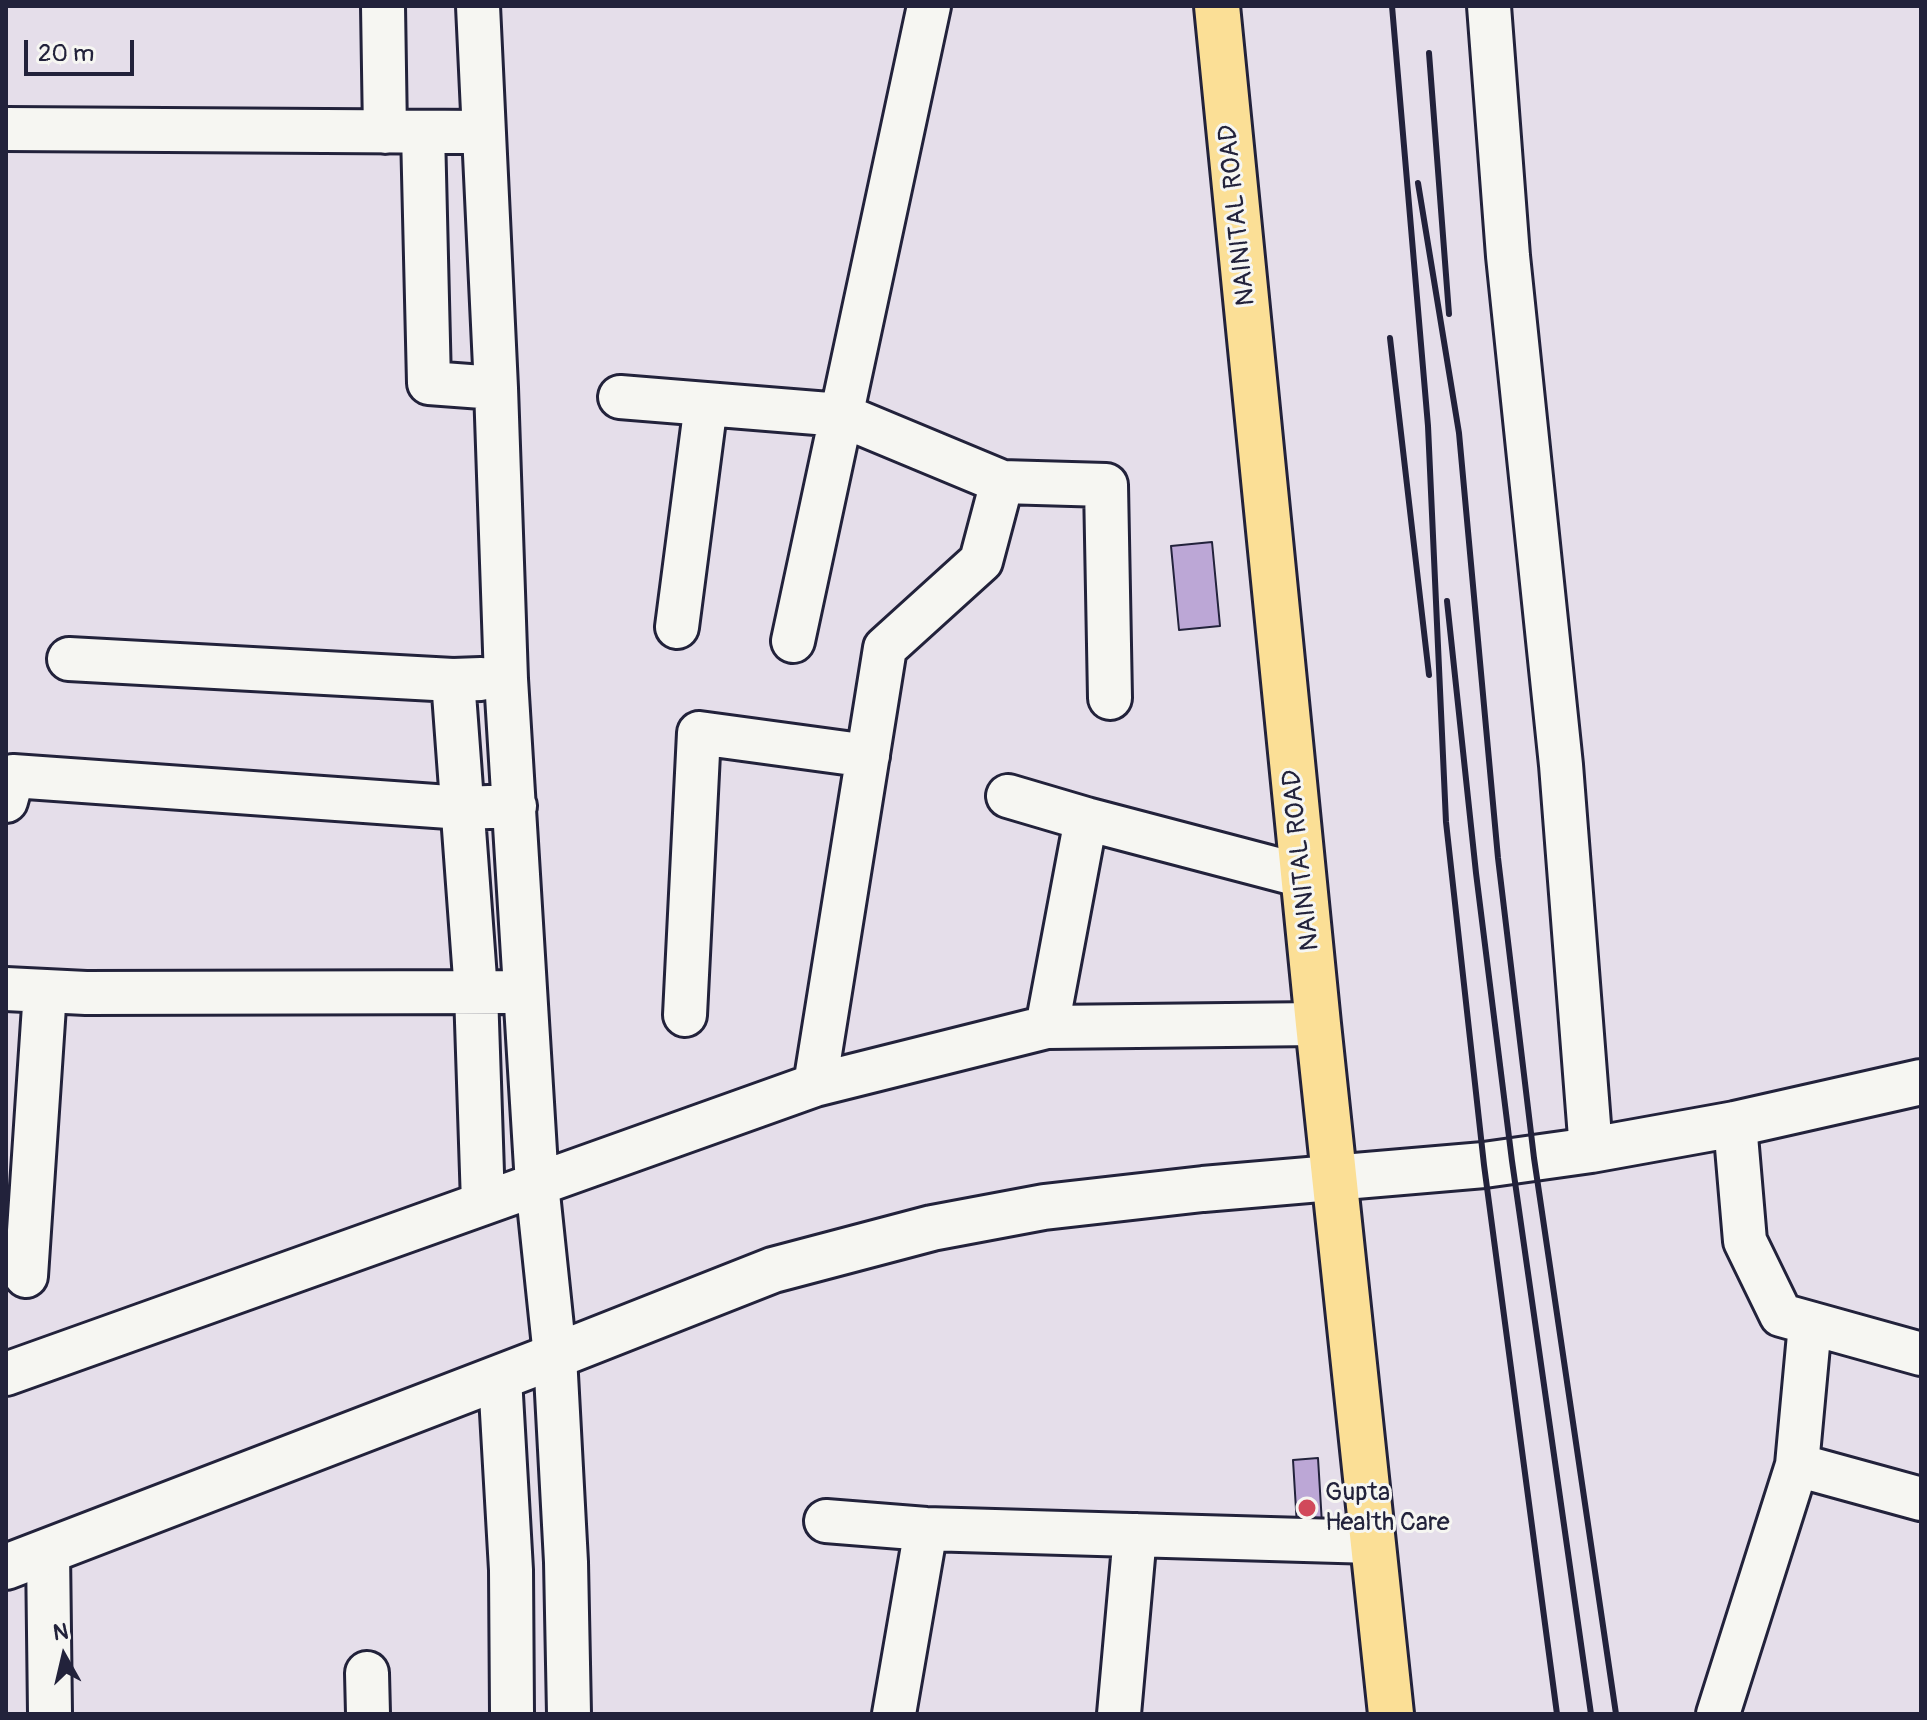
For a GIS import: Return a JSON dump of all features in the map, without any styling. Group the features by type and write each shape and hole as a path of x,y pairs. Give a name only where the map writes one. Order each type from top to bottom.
{"main road":[{"name":"NAINITAL ROAD","path":"1217,6 1318,1024 1391,1714"}],"street":[{"path":"383,6 404,132 429,383 496,388"},
{"path":"478,6 506,679 537,1184 555,1356 566,1562 569,1714"},
{"path":"793,641 929,6"},
{"path":"1489,6 1508,256 1561,765 1591,1150"},
{"path":"6,129 484,132"},
{"path":"620,397 841,415 1002,482 1106,485 1110,698"},
{"path":"677,627 706,404"},
{"path":"815,1085 885,648 981,561 1002,482"},
{"path":"69,659 453,680 506,679"},
{"path":"453,680 476,992 483,1203"},
{"path":"685,1015 699,733 868,756"},
{"path":"6,801 13,776 463,808 515,806"},
{"path":"1008,796 1303,876"},
{"path":"1047,1027 1086,819"},
{"path":"26,1276 25,990 86,993 526,992"},
{"path":"6,1374 815,1085 1047,1027 1318,1024"},
{"path":"6,1567 773,1270 932,1228 1044,1207 1203,1189 1484,1165 1591,1150 1735,1124 1921,1082"},
{"path":"1735,1124 1745,1241 1781,1315 1921,1354"},
{"path":"1718,1714 1797,1465 1810,1324"},
{"path":"500,1378 511,1570 512,1714"},
{"path":"1797,1465 1921,1499"},
{"path":"826,1521 926,1529 1373,1542"},
{"path":"894,1714 926,1529"},
{"path":"1119,1714 1135,1535"},
{"path":"48,1551 50,1714"}],"building":[{"path":"1212,542 1220,626 1179,630 1171,546"},
{"path":"1318,1458 1322,1524 1297,1526 1293,1460"}],"railway":[{"path":"1392,6 1428,426 1446,822 1484,1165 1557,1714"},
{"path":"1429,53 1449,314"},
{"path":"1418,183 1459,433 1498,858 1534,1158 1616,1714"},
{"path":"1390,338 1429,675"},
{"path":"1447,601 1476,873 1512,1161 1591,1714"}],"place":[{"name":"Gupta Health Care","path":"1307,1508"}]}
